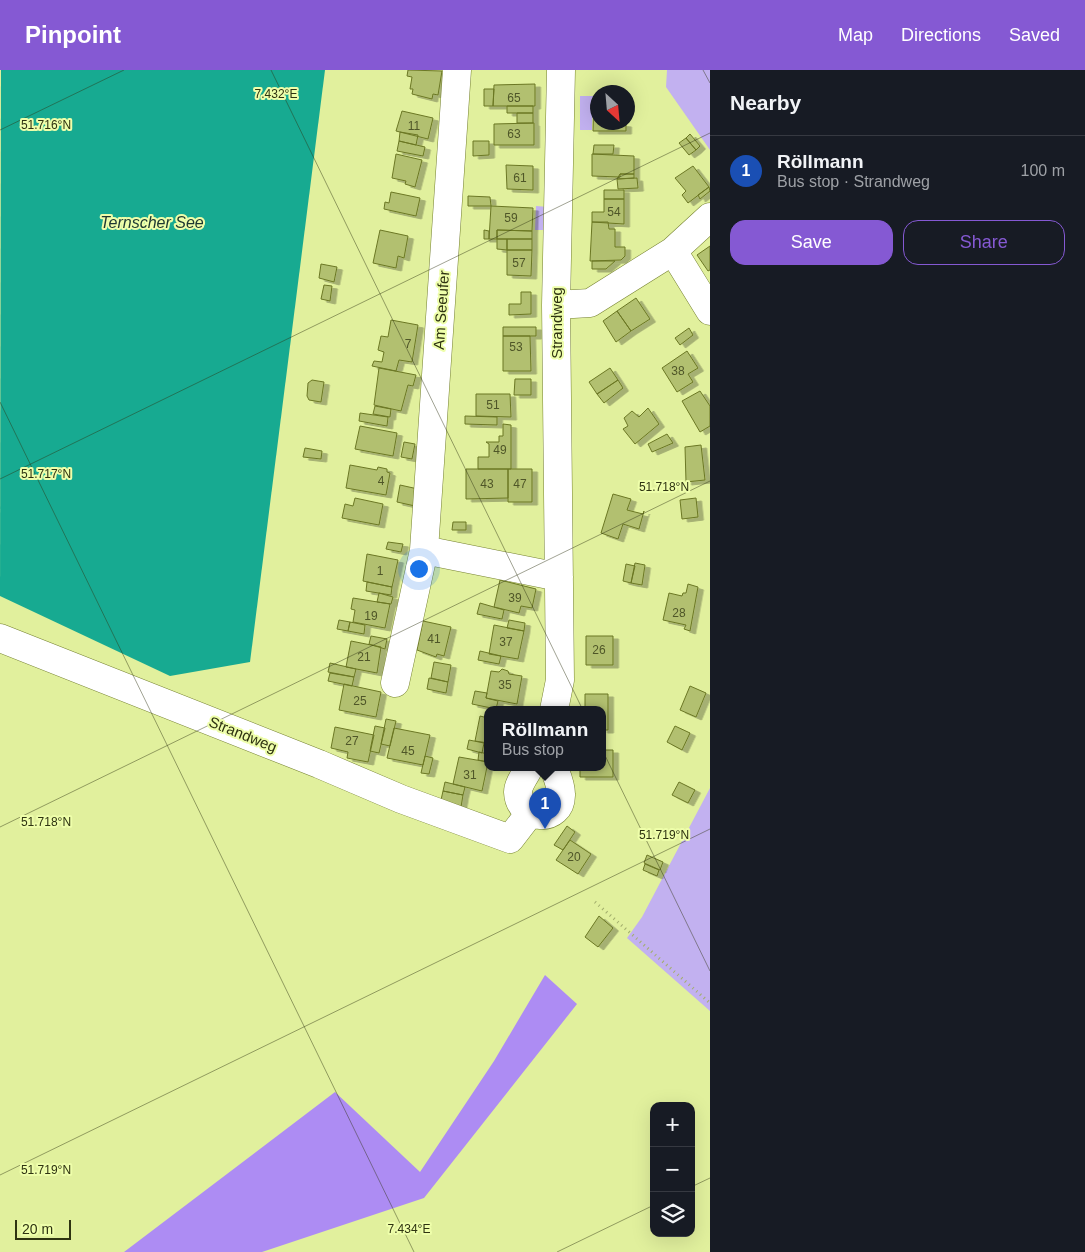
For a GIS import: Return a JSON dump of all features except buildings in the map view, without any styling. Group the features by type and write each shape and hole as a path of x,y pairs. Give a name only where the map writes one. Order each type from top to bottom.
{"street":[{"name":"Am Seeufer","path":"424,550 457,70"},
{"name":"Strandweg","path":"555,706 560,680 556,305 561,70"},
{"path":"556,305 590,303 673,252 710,218"},
{"path":"673,252 710,311"},
{"path":"395,683 424,550 559,577"},
{"name":"Strandweg","path":"0,638 319,764 401,799 510,839 530,813"},
{"path":"528,771 518,790 520,801 530,813 544,816 552,813 561,802 561,788 555,771"}],"path":[{"path":"595,902 710,1003"}],"shaded area":[{"path":"667,70 710,70 710,150 666,87"},
{"path":"580,96 590,96 590,130 580,130"},
{"path":"536,206 549,207 548,230 535,230"},
{"path":"710,788 710,1011 627,938 642,917"},
{"path":"545,975 577,1004 424,1198 262,1252 124,1252 335,1092 420,1172 494,1061"}],"water":[{"name":"Ternscher See","path":"1,70 325,70 250,662 170,676 0,596"}],"place":[{"name":"Röllmann","path":"545,829"}]}
